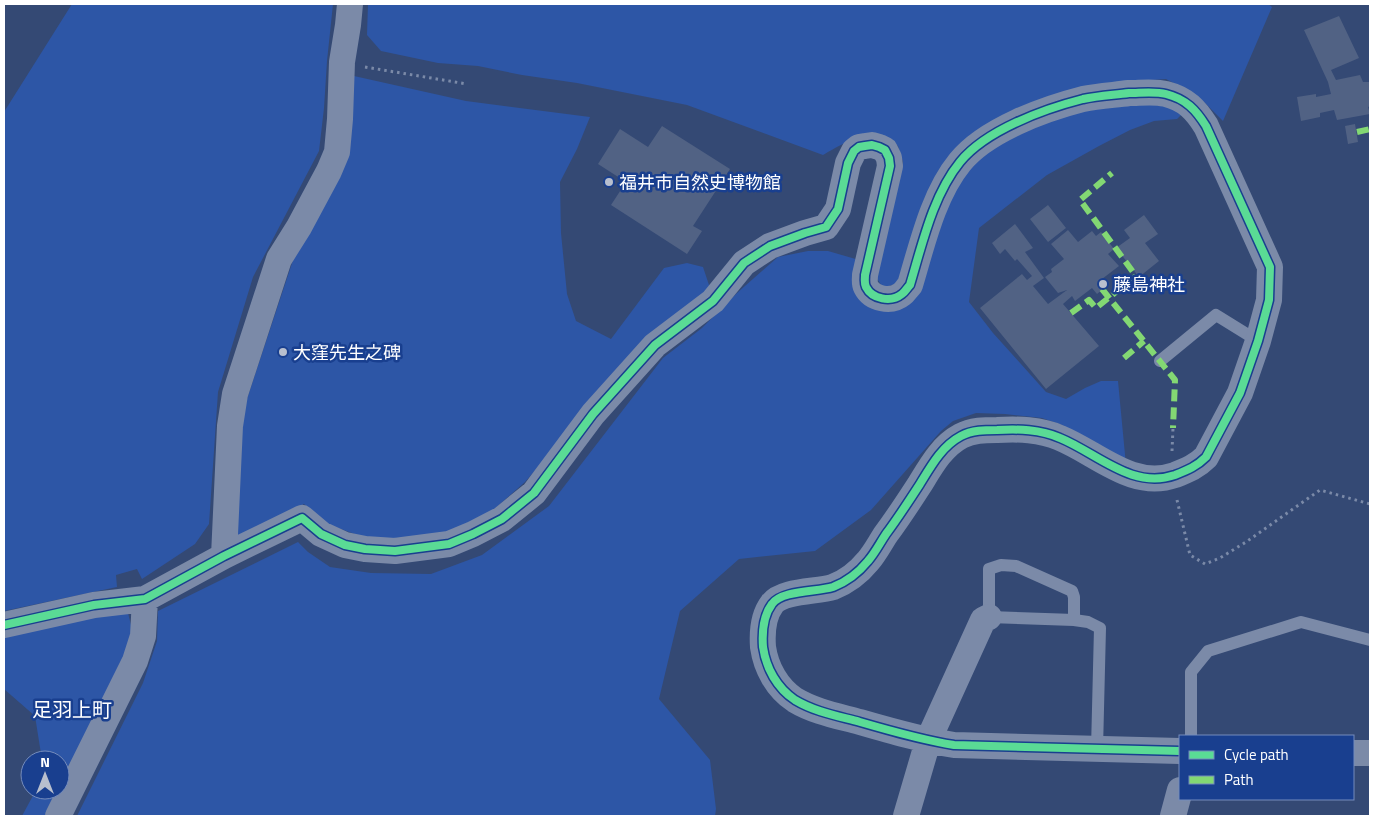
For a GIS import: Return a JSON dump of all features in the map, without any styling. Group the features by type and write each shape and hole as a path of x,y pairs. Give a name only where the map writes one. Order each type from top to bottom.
{"street":[{"path":"224,556 230,426 235,394 279,259 299,227 337,152 342,62 350,4"},
{"path":"4,625 94,605 145,599 224,556 302,518 321,534 345,545 364,549 395,551 449,544 473,534 502,519 534,493 593,414 655,345 713,302 744,263 770,246 826,227 838,209 848,163 854,151 860,147 872,145 880,147 885,150 889,158 890,166 864,275 864,283 872,294 882,299 893,298 902,294 910,285 935,205 946,180 960,161 976,147 1020,121 1058,106 1085,99 1141,92 1166,94 1186,102 1198,112 1210,134 1270,267 1269,300 1258,342 1240,393 1206,457 1189,470 1153,479 1138,476 1106,463 1060,438 1038,431 1018,429 979,430 963,435 948,443 868,562 852,577 832,587 785,595 772,603 763,625 762,640 765,660 773,677 794,699 814,710 928,741 954,745 1179,750"},
{"path":"58,816 135,660 143,636 145,599"},
{"path":"906,816 928,741 983,620 989,617"},
{"path":"1354,753 1370,753"},
{"path":"1173,816 1179,794"}],"lane":[{"path":"1160,361 1216,315 1258,342"},
{"path":"1074,620 1074,598 1072,591 1016,566 1001,565 989,569 989,617 1074,620 1088,622 1100,628 1097,749"},
{"path":"1191,735 1191,672 1208,651 1300,622 1370,640"}],"path":[{"path":"360,66 467,84"},
{"path":"1171,476 1190,555 1205,564 1220,558 1246,542 1320,490 1370,504"}],"shaded area":[{"path":"72,4 333,4 324,108 319,151 253,277 218,392 209,524 195,544 142,579 137,569 116,575 117,587 4,611 4,112"},
{"path":"368,4 1268,4 1272,7 1223,121 1205,103 1189,91 1166,79 1138,81 975,136 904,281 883,288 876,277 903,162 898,146 888,138 877,135 861,137 823,155 687,105 577,83 478,66 438,63 381,51 367,35"},
{"path":"354,76 466,101 590,117 577,149 560,182 561,233 567,294 576,321 611,339 664,268 687,263 703,267 710,288 594,403 525,482 491,512 452,532 407,541 366,538 324,523 304,504 234,541 240,429 247,399"},
{"path":"1166,103 1183,113 1177,119 1154,121 1130,130 1047,175 979,228 969,302 993,333 1046,392 1066,399 1101,381 1118,381 1126,465 1062,425 1042,418 976,413 953,421 941,431 871,510 815,551 739,559 680,611 659,699 710,760 716,809 715,816 77,816 143,683 157,641 158,611 298,542 308,552 330,567 371,573 431,574 482,555 549,506 663,358 702,328 737,293 778,257 808,251 828,251 859,260 893,309 963,175 984,152 1025,128 1088,107"},
{"path":"127,609 133,633 126,659 70,768 70,750 40,750 35,716 4,689 4,636"},
{"path":"31,800 54,800 47,816 22,816"}],"building":[{"path":"1339,16 1359,58 1331,70 1336,80 1360,75 1363,82 1370,82 1370,106 1368,107 1370,114 1337,120 1334,110 1320,113 1320,117 1301,121 1297,97 1316,94 1316,97 1331,94 1328,82 1304,30"},
{"path":"1355,124 1358,142 1348,144 1345,126"},
{"path":"662,126 730,169 693,226 702,231 687,254 611,205 626,182 598,164 620,129 648,147"},
{"path":"1048,205 1066,228 1048,242 1030,219"},
{"path":"1144,215 1158,234 1145,243 1159,261 1139,277 1116,248 1130,238 1124,230"},
{"path":"1015,224 1033,248 1025,252 1044,278 1033,286 1048,304 1067,290 1058,293 1045,277 1052,272 1051,269 1064,259 1051,244 1068,230 1078,242 1092,231 1096,236 1101,232 1114,249 1108,254 1119,266 1102,279 1108,285 1097,294 1092,288 1075,301 1072,296 1063,304 1099,346 1046,389 980,308 1022,274 1027,280 1032,276 1005,249 1000,254 992,243"}],"marked path":[{"path":"1357,132 1370,129"},
{"path":"1071,313 1089,300 1096,308 1136,276 1080,200 1112,173"},
{"path":"1102,289 1175,380 1173,428"},
{"path":"1124,358 1144,341"}],"cycle path":[{"path":"4,625 94,605 145,599 224,556 302,518 321,534 345,545 365,549 395,551 449,544 473,534 502,519 534,493 593,414 655,345 713,301 744,263 770,246 826,227 838,209 848,163 854,151 859,147 872,145 879,147 885,150 889,158 890,166 865,281 866,287 877,297 893,298 902,294 910,285 929,221 942,190 960,162 985,140 1017,122 1068,103 1100,96 1157,93 1173,96 1185,102 1194,110 1206,126 1270,267 1269,300 1258,341 1240,393 1206,457 1192,468 1175,475 1144,478 1115,468 1074,445 1045,433 1029,430 983,430 965,434 948,445 938,457 873,555 856,573 833,587 791,594 777,599 772,604 765,619 763,647 764,655 773,677 783,690 795,700 810,708 930,741 954,745 1179,751"}],"place":[{"name":"福井市自然史博物館","path":"609,182"},
{"name":"藤島神社","path":"1103,284"},
{"name":"大窪先生之碑","path":"283,352"}],"district":[{"name":"足羽上町","path":"72,709"}]}
